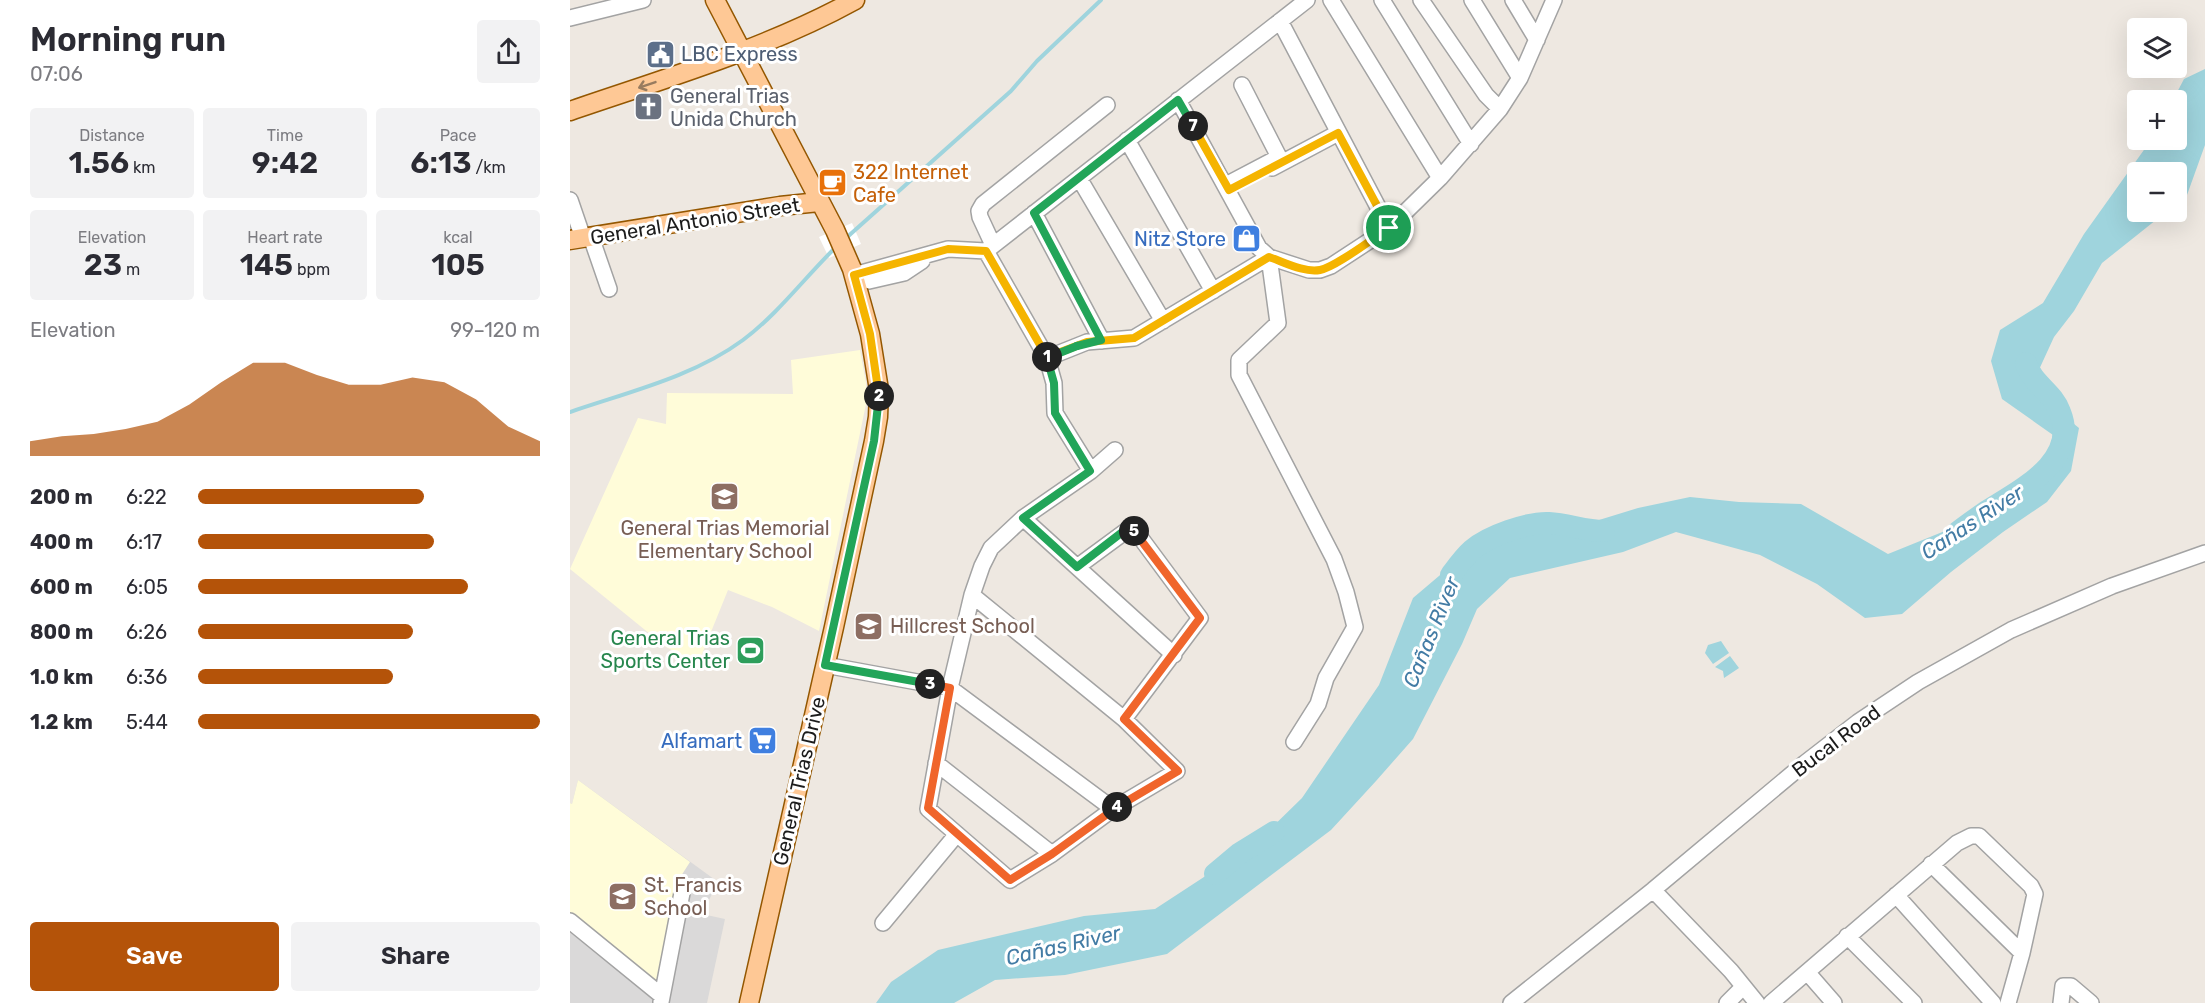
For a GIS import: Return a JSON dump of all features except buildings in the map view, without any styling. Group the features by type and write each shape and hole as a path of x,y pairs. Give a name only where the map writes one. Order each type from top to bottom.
{"main road":[{"name":"General Trias Drive","path":"715,0 844,251 855,279 870,334 879,390 878,417 825,665 748,1003"},
{"path":"570,111 742,51 836,11 855,0"},
{"name":"General Antonio Street","path":"581,238 780,206 819,202"}],"street":[{"path":"570,18 643,0"},
{"path":"855,279 904,273 935,253 948,249 989,248 1307,0"},
{"path":"1331,0 1440,178"},
{"path":"1382,0 1471,144"},
{"path":"1421,0 1486,95 1500,109"},
{"path":"1472,0 1520,78"},
{"path":"1513,0 1537,40"},
{"path":"1178,100 1228,187 1259,248 1269,257 1309,270 1320,270 1331,266 1389,228 1471,144 1500,109 1520,78 1554,0"},
{"path":"1280,21 1389,228"},
{"path":"1228,187 1279,157 1242,85"},
{"path":"1090,471 1055,413 1054,383 1047,358 989,248 979,211 983,204 1107,105"},
{"path":"1228,187 1338,133"},
{"path":"1127,140 1213,291"},
{"path":"1079,178 1162,321"},
{"path":"570,200 581,238 609,289"},
{"path":"1034,213 1101,340"},
{"path":"1047,358 1087,342 1134,338 1269,257"},
{"path":"1269,257 1278,323 1239,360 1239,375 1334,559 1355,627 1326,678 1318,704 1294,742"},
{"path":"972,594 1124,719 1178,771 1113,809 1052,854 1010,880 928,808 950,688 972,594 991,548 1023,518 1090,471 1115,450"},
{"path":"1023,518 1174,655"},
{"path":"1077,567 1130,528 1137,533 1200,618 1124,719"},
{"name":"Bucal Road","path":"1511,1003 1531,997 1653,890 1814,756 1858,722 1918,682 2011,630 2112,586 2205,553"},
{"path":"825,665 950,688 1113,809"},
{"path":"936,763 1052,854"},
{"path":"883,923 957,834"},
{"path":"1771,1003 1957,843 1971,836 1979,836 2031,886 2035,894 2008,1003"},
{"path":"1931,864 2022,953"},
{"path":"1653,890 1731,971 1757,1003"},
{"path":"662,1000 682,893"},
{"path":"1896,895 1993,1003"},
{"path":"570,921 662,1000"},
{"path":"1847,936 1914,1003"},
{"path":"1807,972 1834,1003"},
{"path":"2061,1003 2063,986 2071,986 2091,1003"},
{"path":"1727,1003 1743,987"}],"shaded area":[{"name":"General Trias Memorial Elementary School","path":"860,350 866,383 866,404 819,631 772,607 728,590 698,664 666,647 570,569 638,418 666,424 667,393 793,394 791,360"},
{"path":"578,780 718,882 702,914 725,919 707,1003 570,1003 570,803 572,804"},
{"name":"St. Francis School","path":"578,780 690,862 681,876 659,979 653,984 570,915 570,803 572,804"}],"water":[{"path":"2205,69 2205,145 2187,195 2187,162 2135,162 2144,150 2187,150 2187,90 2178,90 2187,78"},
{"path":"2127,174 2127,222 2153,222 2102,263 2074,311 2054,337 2037,374 2048,403 2079,428 2071,471 2047,502 1951,572 1902,614 1865,618 1817,584 1760,555 1676,532 1623,552 1510,578 1477,609 1462,644 1413,739 1376,781 1331,830 1167,954 1065,975 995,980 954,1003 876,1003 891,982 938,950 1084,916 1155,909 1256,843 1302,798 1379,685 1413,598 1459,559 1494,540 1532,527 1573,528 1638,508 1690,497 1739,502 1801,504 1888,554 2019,501 2048,455 2053,435 2002,399 1991,361 2000,330 2043,303 2084,234"},
{"path":"1721,641 1729,653 1713,664 1705,653 1708,645"},
{"path":"1730,656 1739,668 1724,678 1723,671 1715,667"}],"pier":[{"path":"852,223 861,244 829,258 819,237"}],"waterway":[{"path":"845,239 1011,91 1037,61 1101,0"},
{"path":"570,412 682,374 724,353 768,319 837,246"},
{"name":"Cañas River","path":"1954,535 2028,485 2054,460 2061,446 2064,430 2060,412 2053,399 2033,377 2026,363"},
{"name":"Cañas River","path":"1451,575 1466,556 1479,545 1520,527 1549,523 1604,531"},
{"name":"Cañas River","path":"1215,874 1240,853 1274,832"}],"place":[{"name":"LBC Express","path":"660,54"},
{"name":"General Trias Unida Church","path":"649,107"},
{"name":"322 Internet Cafe","path":"832,183"},
{"name":"Nitz Store","path":"1247,239"},
{"name":"General Trias Memorial Elementary School","path":"725,497"},
{"name":"Hillcrest School","path":"869,626"},
{"name":"General Trias Sports Center","path":"751,650"},
{"name":"Alfamart","path":"763,741"},
{"name":"St. Francis School","path":"623,896"}],"route":[{"path":"1389,228 1331,266 1320,270 1309,270 1269,257 1134,338 1087,342 1047,358 986,251 948,249 854,275 870,334 879,390 878,417 825,665 950,688 928,808 1010,880 1052,854 1113,809 1178,771 1124,719 1200,618 1137,533 1130,528 1077,567 1023,518 1090,471 1055,413 1054,383 1047,358 1087,342 1101,340 1034,213 1178,100 1229,190 1338,133 1389,228"}]}
